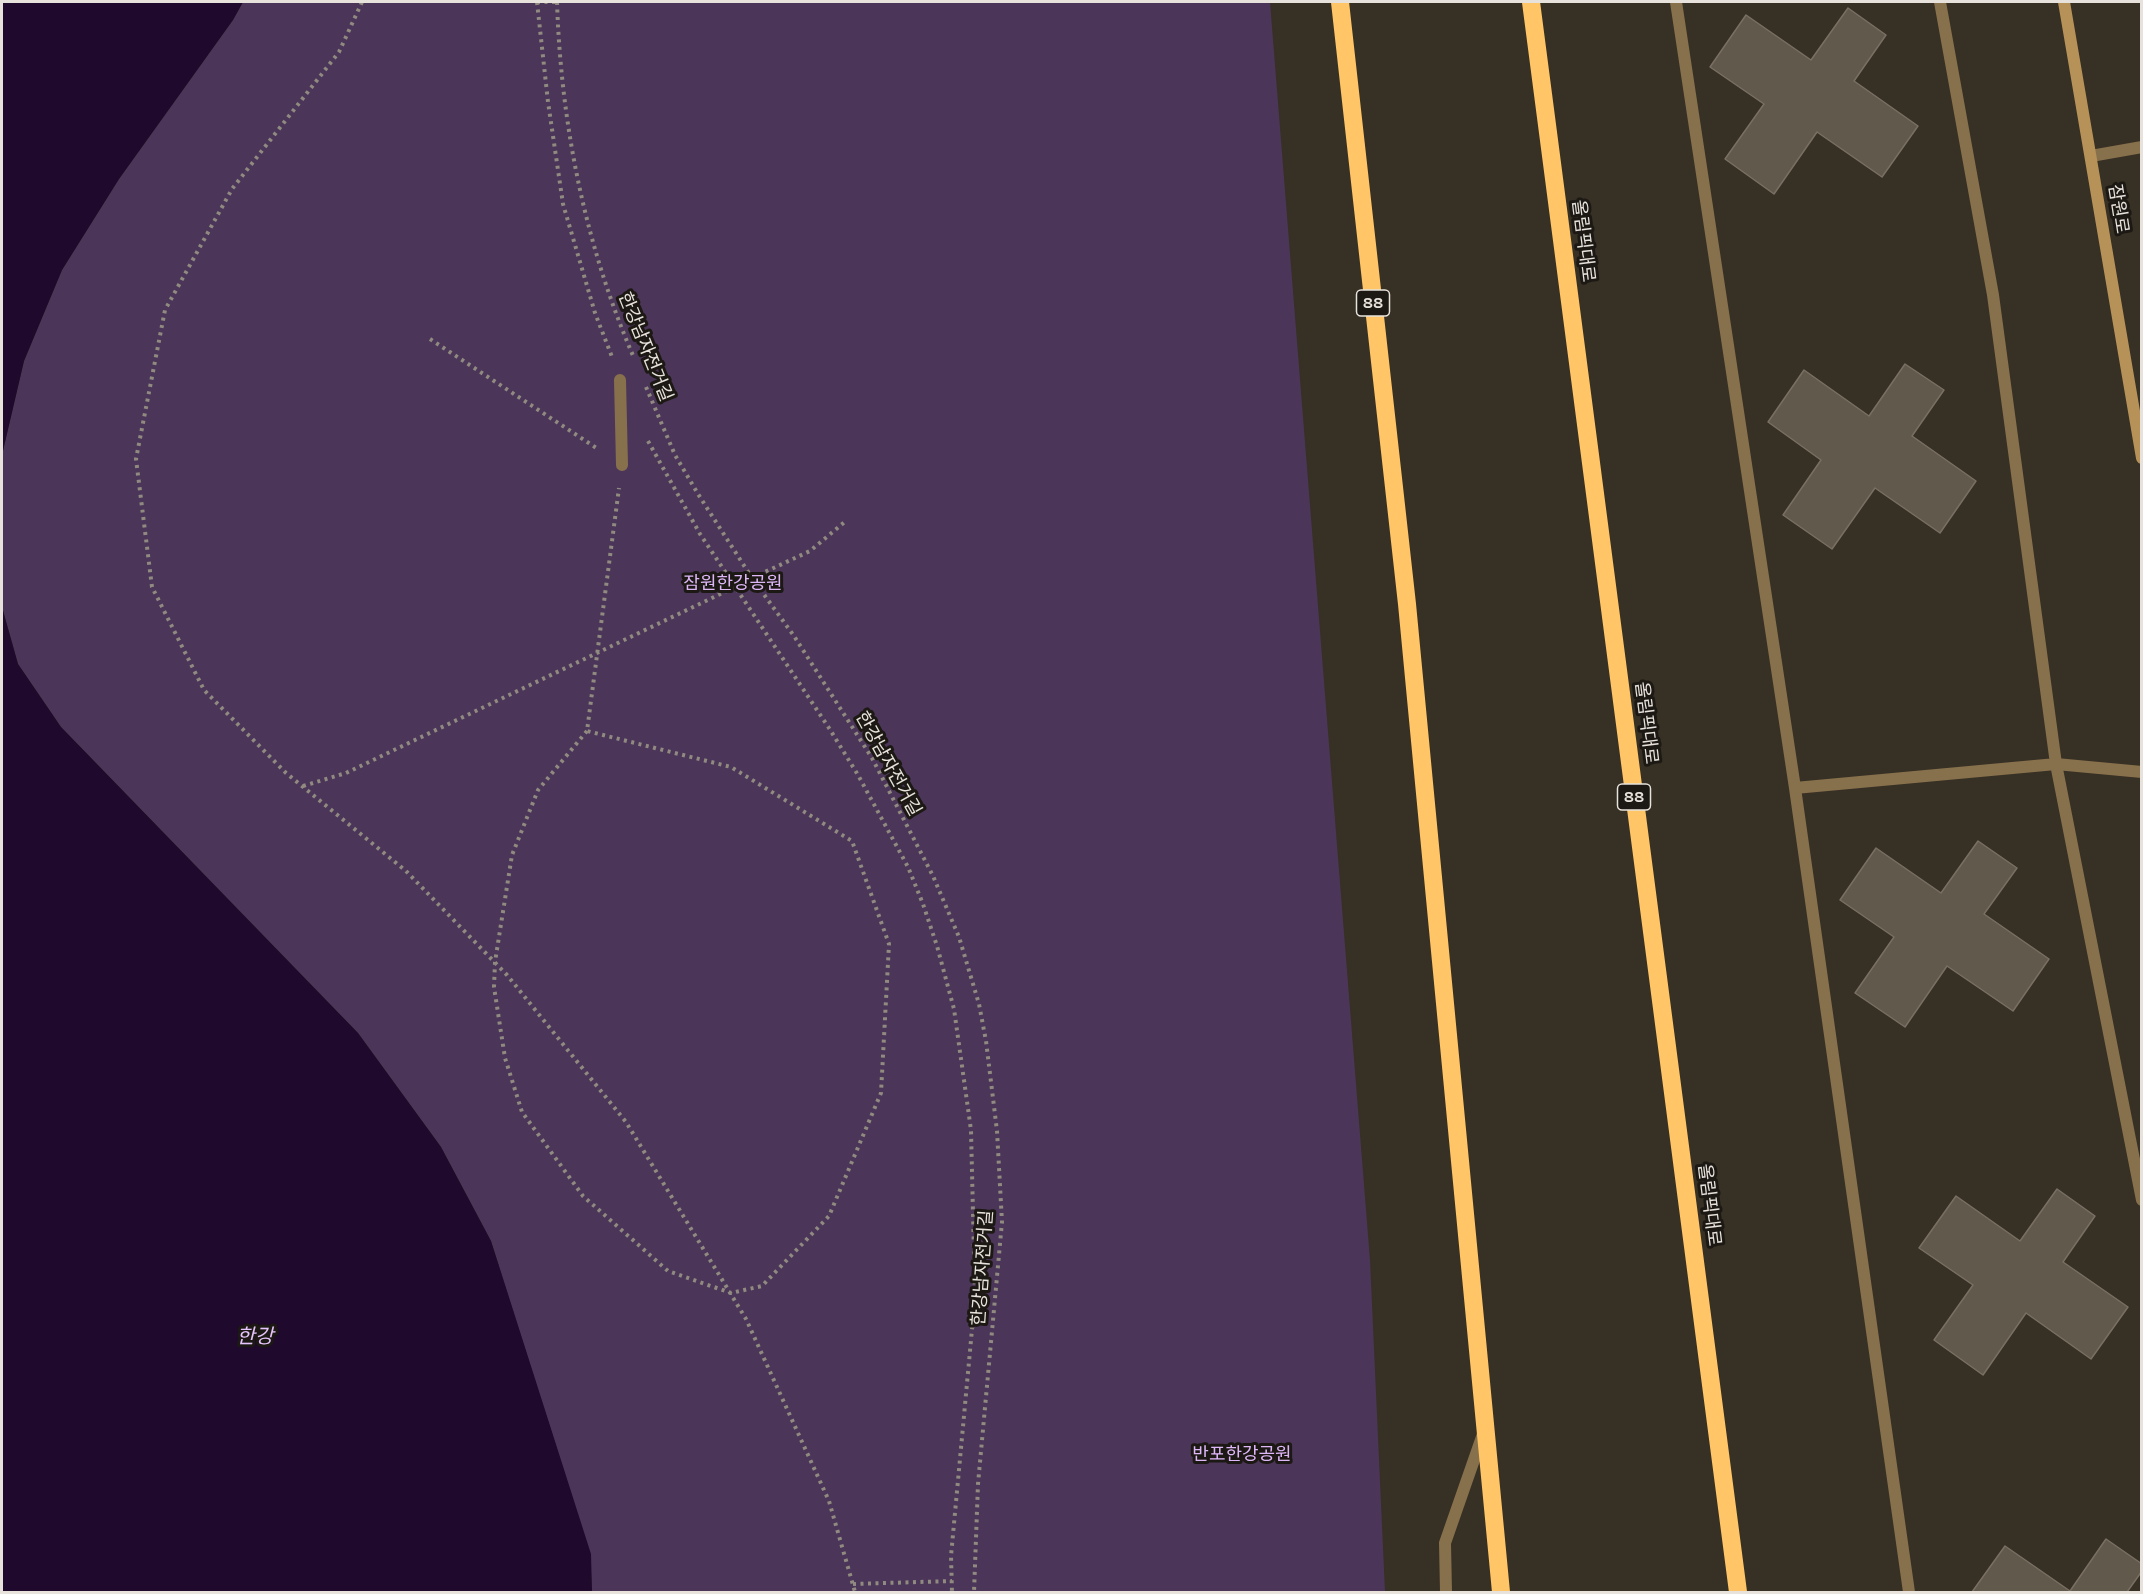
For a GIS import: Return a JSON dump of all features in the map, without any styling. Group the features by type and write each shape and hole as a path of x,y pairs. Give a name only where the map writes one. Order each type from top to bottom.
{"highway":[{"name":"88","path":"1340,2 1407,604 1501,1593"},
{"name":"올림픽대로","path":"1531,2 1738,1593"}],"main road":[{"name":"잠원로","path":"2064,2 2142,458"}],"street":[{"path":"1676,2 1795,788 1909,1593"},
{"path":"1940,2 1993,295 2056,764 2142,1200"},
{"path":"2091,156 2142,147"},
{"path":"620,380 622,465"},
{"path":"1795,788 2056,764 2142,772"},
{"path":"1446,1593 1445,1543 1485,1427"}],"path":[{"path":"362,2 339,52 232,189 165,310 136,459 152,587 204,690 286,773 406,871 507,975 626,1122 746,1319 829,1501 855,1593"},
{"path":"537,2 557,2"},
{"name":"한강남자전거길","path":"537,2 548,102 563,204 595,313 620,380"},
{"name":"한강남자전거길","path":"557,2 564,100 586,220 602,276 635,361"},
{"path":"430,339 622,465 586,731 538,790 512,855 495,963 494,987 506,1058 522,1112 583,1196 668,1271 731,1293 762,1286 829,1216 881,1093 889,944 852,841 730,767 586,731"},
{"name":"한강남자전거길","path":"644,382 675,454 752,578 794,636 872,758 933,876 958,938 979,1004 997,1131 1002,1222 978,1484 974,1593"},
{"name":"한강남자전거길","path":"645,438 700,534 829,728 908,867 927,914 954,1009 972,1130 975,1297 951,1556 952,1593"},
{"path":"752,578 810,551 830,537 847,520"},
{"path":"303,787 346,773 735,587"},
{"path":"853,1584 952,1581"}],"green space":[{"name":"잠원한강공원","path":"243,2 1270,2 1370,1260 1385,1592 592,1592 590,1554 491,1241 441,1147 358,1033 61,727 18,664 2,607 2,455 24,361 62,270 119,179 233,20"}],"water":[{"path":"2,2 243,2 233,20 119,179 62,270 24,361 2,455"},
{"name":"한강","path":"2,607 18,664 61,727 358,1033 441,1147 491,1241 591,1554 592,1592 2,1592"}],"building":[{"path":"1848,8 1886,35 1854,81 1918,126 1882,177 1817,132 1774,194 1725,159 1764,104 1710,67 1746,15 1811,60"},
{"path":"1905,364 1944,390 1912,436 1976,481 1940,533 1875,488 1832,549 1783,515 1821,460 1768,422 1804,370 1869,416"},
{"path":"1978,841 2017,868 1984,914 2049,959 2013,1011 1947,966 1905,1027 1855,993 1894,937 1840,900 1876,848 1941,893"},
{"path":"2057,1189 2095,1216 2063,1262 2128,1307 2091,1359 2026,1313 1983,1375 1934,1340 1973,1285 1919,1248 1956,1196 2020,1241"},
{"path":"2106,1539 2142,1564 2142,1571 2127,1592 1972,1592 2005,1546 2070,1591"}],"park label":[{"name":"반포한강공원","path":"1242,1455"}]}
